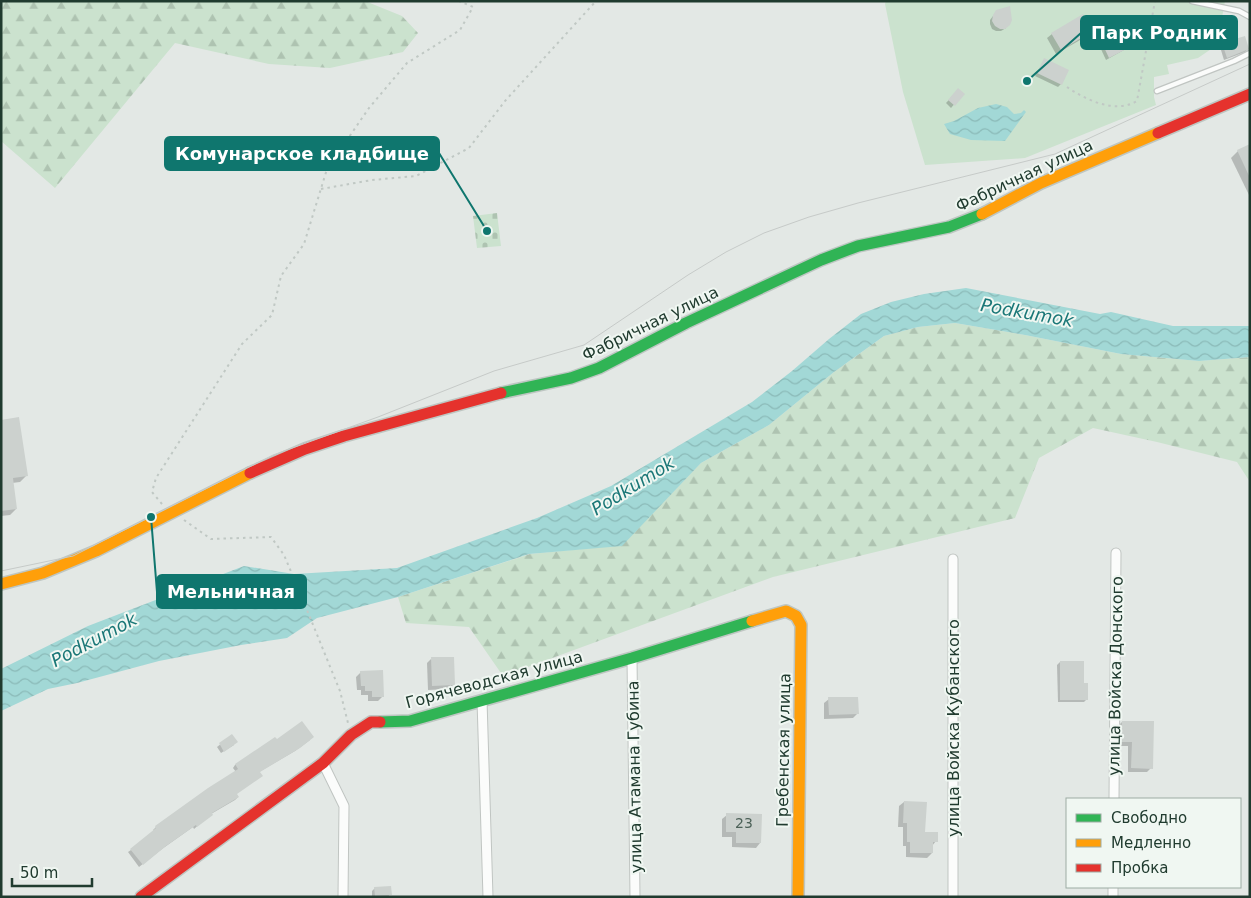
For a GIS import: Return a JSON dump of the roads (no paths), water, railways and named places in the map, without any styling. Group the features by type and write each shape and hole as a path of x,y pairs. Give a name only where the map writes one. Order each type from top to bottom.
{"main road":[{"name":"Фабричная улица","path":"1,584 43,573 96,551 255,470 344,436 492,395 571,378 599,368 686,323 822,260 858,246 949,227 972,218 1041,182 1250,94"},
{"name":"Горячеводская улица","path":"140,897 323,763 351,735 371,722 410,721 632,658 786,611"},
{"name":"Гребенская улица","path":"786,611 796,616 801,625 798,897"}],"street":[{"name":"улица Войска Донского","path":"1114,798 1116,553"},
{"name":"улица Войска Кубанского","path":"953,559 953,897"},
{"name":"улица Атамана Губина","path":"632,658 635,897"},
{"path":"482,700 488,897"},
{"path":"323,763 344,806 342,897"}],"lane":[{"path":"1192,1 1239,11 1250,17"},
{"path":"1157,91 1234,62 1250,53"}],"water":[{"path":"996,104 1007,107 1014,114 1021,113 1024,110 1026,112 1005,141 971,140 950,134 944,124 954,121 978,108"},
{"name":"Podkumok","path":"966,288 1100,314 1111,312 1173,326 1250,326 1250,357 1199,361 1121,354 955,323 918,327 884,336 834,372 769,425 701,463 622,546 529,554 398,597 317,618 287,638 159,661 48,689 1,711 1,669 88,626 244,566 294,574 397,568 537,518 611,486 752,402 861,314 891,302 924,294"}],"tram line":[{"path":"1,571 73,556 273,455 378,417 494,371 584,345 688,275 726,252 764,233 809,217 858,203 1055,154 1250,64"}],"place":[{"name":"Парк Родник","path":"1027,81"},
{"name":"Комунарское кладбище","path":"487,231"},
{"name":"Мельничная","path":"151,517"}]}
